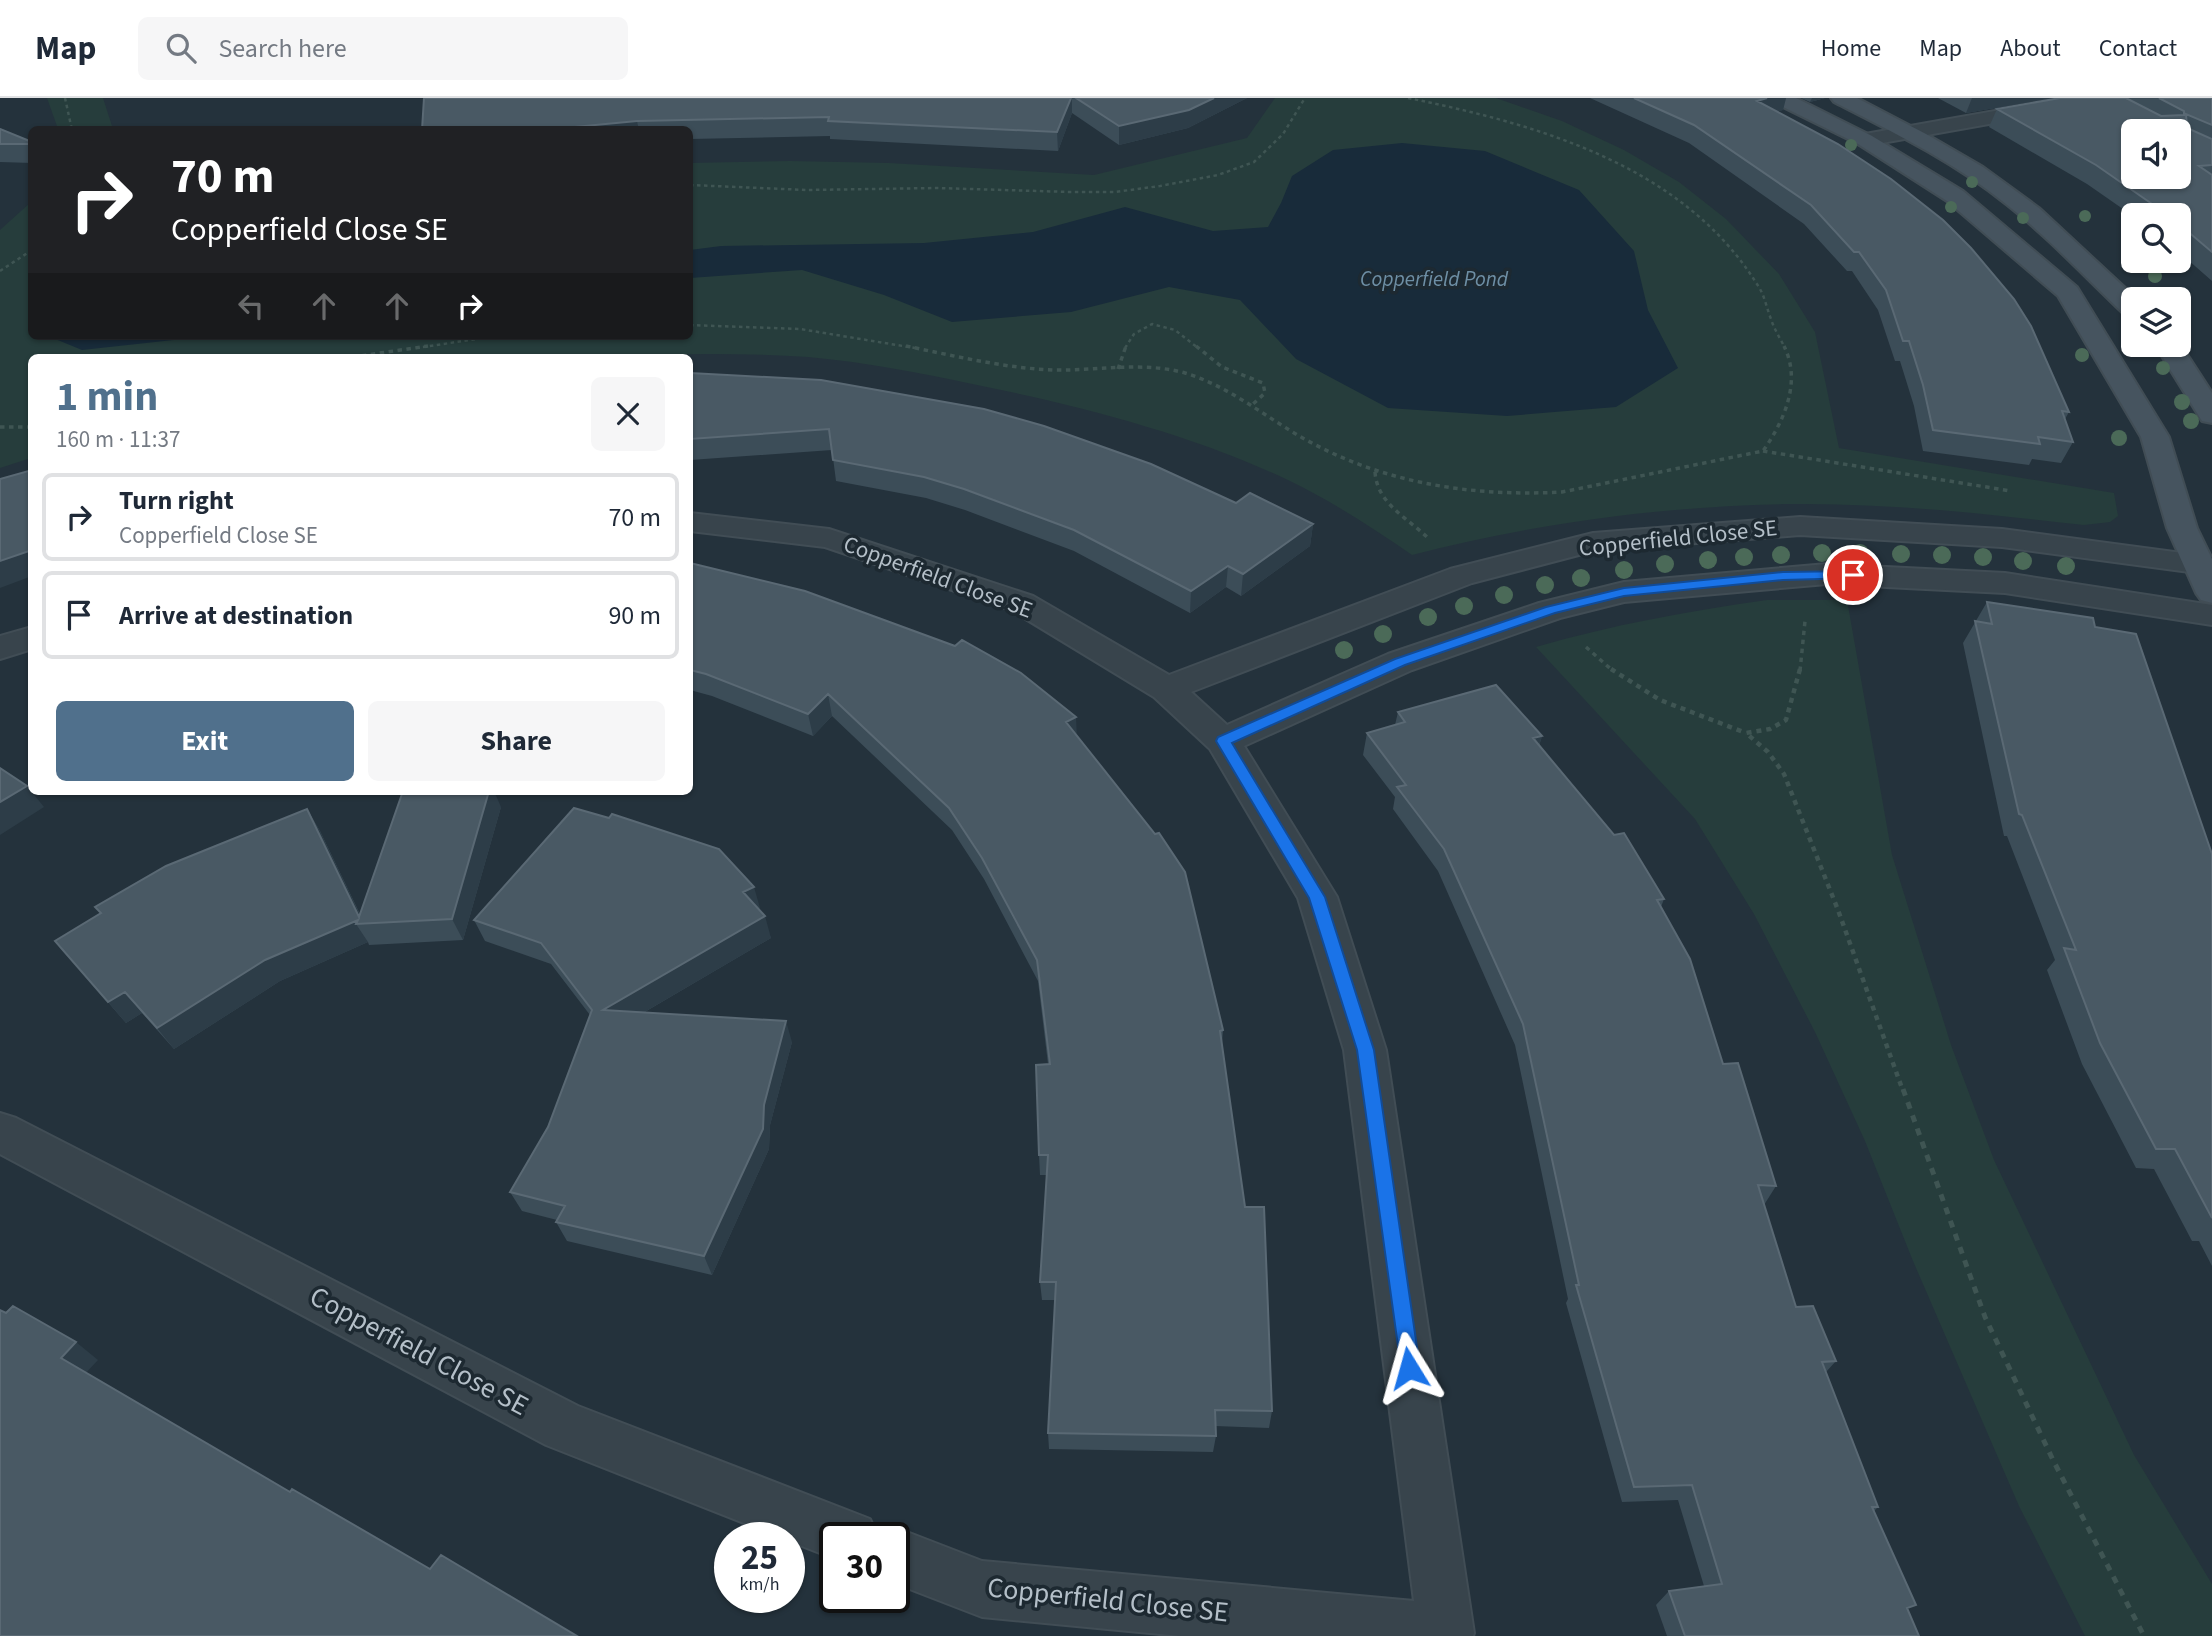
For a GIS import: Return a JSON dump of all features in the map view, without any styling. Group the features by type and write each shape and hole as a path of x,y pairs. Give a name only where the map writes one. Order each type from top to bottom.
{"street":[{"path":"1780,98 1865,140 1955,196 2068,292 2155,437 2182,528 2208,575"},
{"path":"1840,98 1909,131 1995,184 2121,298"},
{"path":"1865,140 2102,98"},
{"path":"2176,357 2212,415"},
{"name":"Copperfield Close SE","path":"693,522 829,538 1022,603 1166,689 1223,741 1317,897 1366,1050 1447,1634 982,1589 910,1561"},
{"name":"Copperfield Close SE","path":"1166,689 1461,576 1593,542 1800,526 2002,538 2208,575"},
{"path":"1223,741 1400,662 1550,610 1624,592 1827,573 2005,583 2212,615"},
{"path":"0,648 28,638"},
{"name":"Copperfield Close SE","path":"0,1132 564,1427 819,1525"}],"path":[{"path":"65,98 71,126"},
{"path":"693,185 807,190 937,188 1071,192 1148,188 1218,176 1254,162 1283,134 1304,98"},
{"path":"1408,98 1514,121 1601,154 1645,179 1711,227 1732,250 1761,290 1773,325 1790,357 1789,393 1779,422 1763,451"},
{"path":"0,271 28,253"},
{"path":"693,325 818,330 1047,369 1157,369 1187,374 1253,404 1316,445 1375,472 1427,484 1532,495 1592,487 1763,451 2020,492"},
{"path":"1118,369 1126,342 1137,330 1152,325 1162,326 1186,338 1219,366 1263,383 1265,393 1253,404"},
{"path":"374,354 470,340"},
{"path":"0,427 28,427"},
{"path":"1375,472 1374,484 1383,499 1416,525 1461,576"},
{"path":"1746,733 1784,724 1792,708 1803,657 1805,626 1800,600 1783,576"},
{"path":"1550,610 1603,664 1641,692 1687,713 1746,733 1768,752 1784,774 1838,910 1985,1317 2053,1460 2144,1636"}],"green space":[{"path":"47,98 103,98 112,126 57,126"},
{"path":"1275,98 1496,98 1562,121 1624,150 1679,182 1726,219 1779,274 1815,332 1839,448 2114,493 2118,516 2110,522 2084,525 1901,507 1744,505 1553,525 1412,555 1352,516 1290,481 1176,436 1096,412 893,368 808,357 733,354 28,354 28,459 0,468 0,230 28,205 28,340 693,340 693,163 889,163 1094,175 1247,138"},
{"path":"1767,600 1847,600 1892,855 1951,1045 1994,1160 2134,1455 2212,1584 2212,1636 2085,1636 2019,1506 1913,1261 1865,1141 1815,1032 1754,914 1695,819 1536,647 1650,619"}],"water":[{"name":"Copperfield Pond","path":"1402,143 1485,151 1579,190 1634,251 1648,310 1678,368 1616,407 1507,416 1388,408 1296,359 1240,300 1169,287 1071,312 952,322 884,295 802,270 693,278 693,250 721,246 924,243 1033,232 1125,207 1213,231 1268,227 1292,176 1333,150"},
{"path":"58,340 173,340 82,350"}],"building":[{"path":"424,98 1071,98 1057,132 828,121 829,117 637,121 585,126 422,126"},
{"path":"1076,98 1214,98 1189,110 1119,126"},
{"path":"1634,98 1767,98 1757,101 1838,144 1891,179 1943,220 1971,248 2014,299 2031,326 2069,412 2062,411 2073,442 2038,437 2040,444 1933,430 1909,341 1903,341 1886,290 1859,252 1854,252 1811,205 1694,125"},
{"path":"2060,98 2126,98 2161,116 2184,115 2184,111 2159,98 2212,98 2212,125 2186,114 2186,119 2121,119 2121,182 2096,165 1997,109"},
{"path":"0,129 28,140 28,144 0,144"},
{"path":"2191,130 2212,139 2212,165 2199,166 2212,175 2212,252 2191,234 2191,203 2151,203 2131,189 2191,189"},
{"path":"693,373 821,380 984,409 1044,426 1151,464 1236,503 1250,493 1313,524 1243,574 1228,566 1191,591 1074,530 964,489 924,477 833,460 829,429 693,439"},
{"path":"28,471 28,551 0,561 0,479"},
{"path":"693,564 805,591 955,646 962,640 1021,673 1076,717 1066,722 1155,834 1159,833 1185,872 1223,1030 1220,1031 1245,1207 1264,1207 1272,1411 1215,1410 1216,1436 1048,1433 1056,1282 1040,1282 1048,1155 1039,1155 1036,1065 1050,1064 1037,960 982,858 949,808 828,694 808,714 693,671"},
{"path":"1987,602 2093,618 2095,627 2136,634 2212,854 2212,1218 2175,1149 2156,1149 2100,1043 2064,948 2076,950 2022,815 2019,814 1975,621 1992,624"},
{"path":"1496,685 1542,736 1533,738 1614,835 1624,833 1664,899 1657,900 1690,959 1723,1064 1738,1063 1776,1186 1758,1185 1796,1307 1813,1306 1836,1361 1822,1362 1878,1507 1872,1507 1916,1605 1907,1608 1919,1636 1685,1636 1669,1591 1722,1584 1692,1485 1634,1487 1576,1285 1579,1285 1523,1024 1444,849 1397,787 1406,785 1367,733 1405,722 1398,712"},
{"path":"0,768 27,786 0,802"},
{"path":"402,795 488,795 452,919 356,924 358,920 265,960 157,1028 125,992 108,1002 55,941 101,913 95,907 166,866 307,809 359,917"},
{"path":"574,808 609,818 612,814 719,849 754,887 743,892 765,916 603,1010 786,1021 764,1105 763,1129 704,1256 556,1222 565,1206 510,1192 548,1127 592,1010 541,943 474,920"},
{"path":"13,1306 76,1342 61,1358 290,1492 292,1489 430,1569 441,1555 577,1636 0,1636 0,1310 6,1313"}],"route":[{"path":"1409,1368 1366,1050 1317,897 1223,741 1400,662 1550,610 1624,592 1783,576 1827,573 1853,575"}]}
